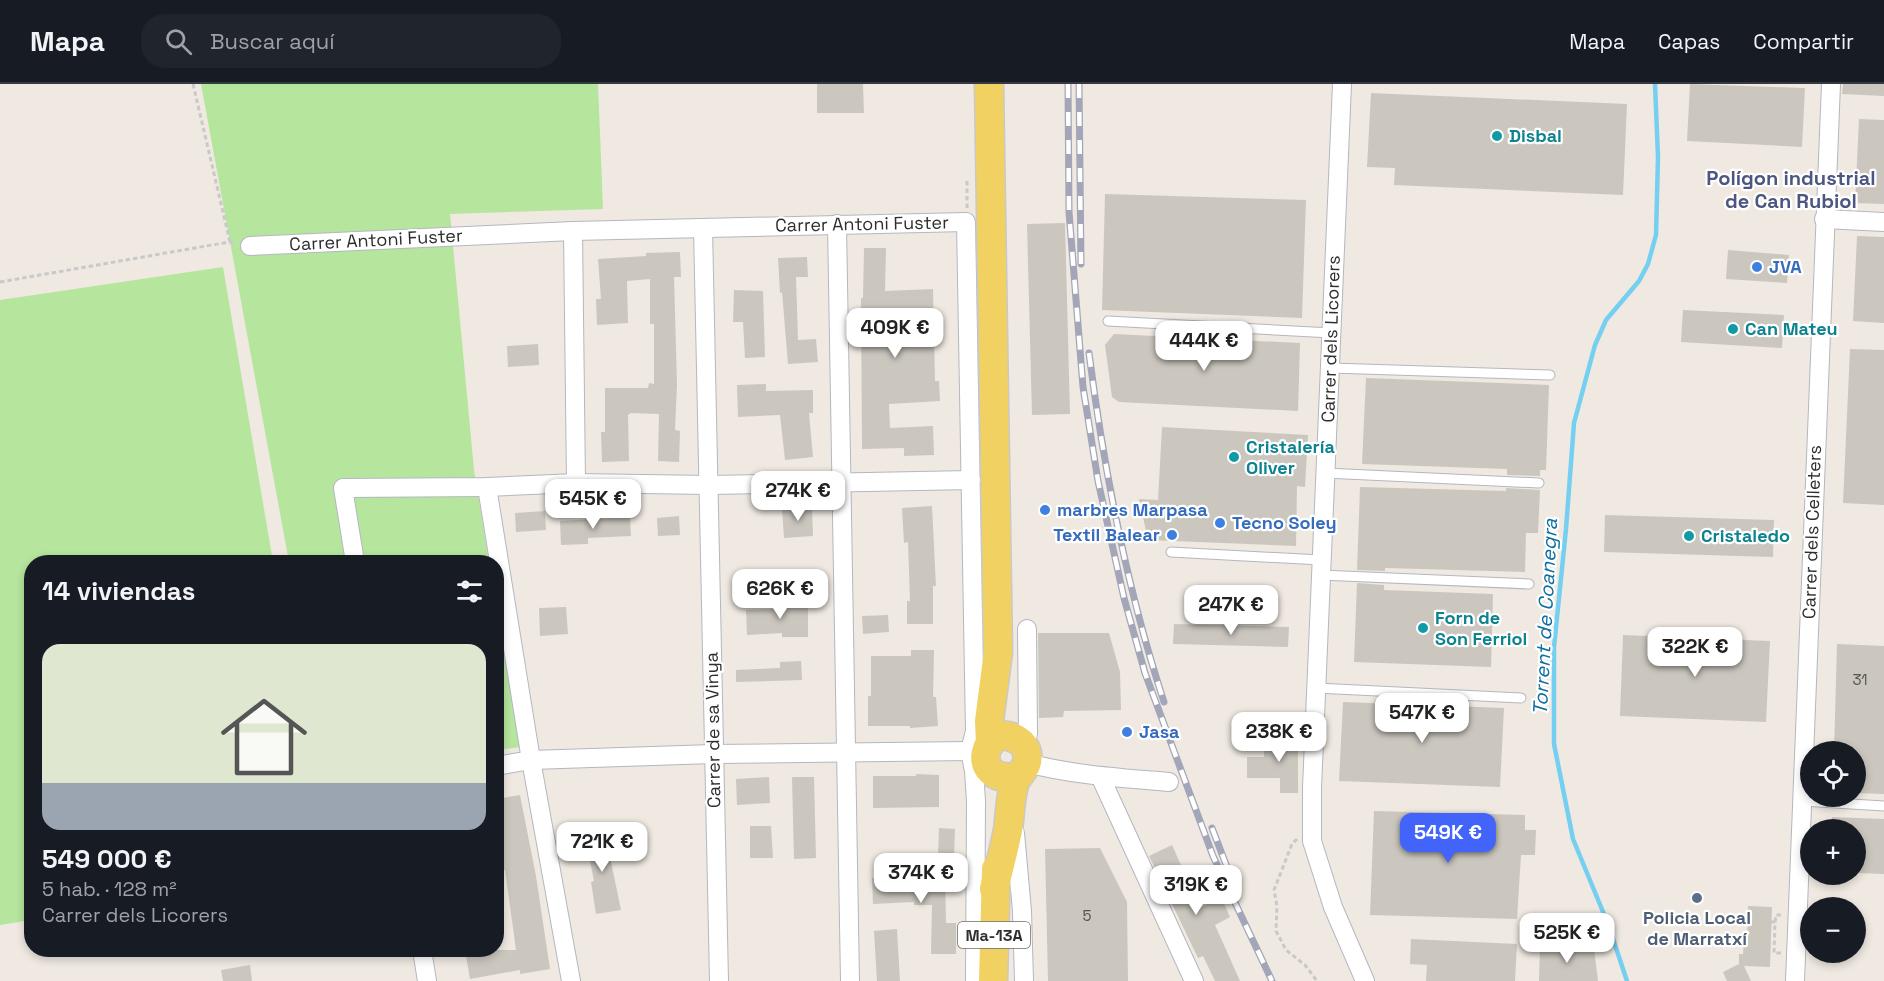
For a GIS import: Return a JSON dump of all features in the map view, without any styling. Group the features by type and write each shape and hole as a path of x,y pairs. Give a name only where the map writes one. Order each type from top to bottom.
{"main road":[{"name":"Ma-13A","path":"989,84 998,652 989,721 980,747 988,768 1016,765"},
{"name":"Ma-13A","path":"993,981 994,889 1008,829 1016,765 998,652"}],"street":[{"name":"Carrer dels Licorers","path":"1342,84 1312,788 1312,841 1333,907 1365,981"},
{"name":"Carrer dels Celleters","path":"1804,741 1831,84"},
{"path":"1824,219 1884,222"},
{"name":"Carrer Antoni Fuster","path":"250,246 573,231 966,222 975,731 980,747 974,771 976,801 975,981"},
{"path":"837,224 850,981"},
{"name":"Carrer de sa Vinya","path":"703,228 719,981"},
{"path":"573,231 576,483"},
{"path":"354,555 343,488 488,487 576,483 709,485 971,480"},
{"path":"488,487 499,555"},
{"path":"504,589 531,760 571,981"},
{"path":"1024,981 1022,911 1014,829 1016,765 1028,733 1027,629"},
{"path":"504,765 531,760 980,747"},
{"path":"1016,765 1169,782"},
{"path":"1100,776 1194,981"},
{"name":"Carrer dels Celleters","path":"1795,981 1802,807"},
{"path":"423,957 427,981"}],"lane":[{"path":"1108,321 1332,333"},
{"path":"1331,368 1550,375"},
{"path":"1325,473 1539,483"},
{"path":"1171,552 1321,568 1529,584"},
{"path":"1316,688 1521,698"},
{"path":"1866,805 1884,806"}],"path":[{"path":"193,84 230,242"},
{"path":"0,282 230,242 250,246"},
{"path":"1312,829 1292,844 1274,890 1277,906 1276,931 1286,950 1305,965 1317,981"}],"green space":[{"path":"201,84 598,84 603,209 450,214 474,470 488,555 288,555"},
{"path":"223,267 272,555 24,555 24,921 0,925 0,300"},
{"path":"504,650 521,747 504,749"}],"building":[{"path":"817,84 863,84 864,113 817,113"},
{"path":"1690,84 1805,88 1802,147 1687,141"},
{"path":"1843,84 1884,84 1884,96 1842,94"},
{"name":"Disbal","path":"1371,93 1627,104 1623,195 1394,185 1395,168 1367,167"},
{"path":"1859,119 1884,120 1884,204 1855,203"},
{"path":"1105,194 1306,200 1302,318 1102,310"},
{"path":"1065,223 1070,414 1032,415 1027,224"},
{"path":"1857,236 1884,237 1884,323 1853,321"},
{"path":"864,248 886,248 885,291 933,289 935,381 939,381 940,401 889,404 890,428 933,426 934,455 904,456 904,448 862,449 861,298 863,298"},
{"name":"JVA","path":"1728,250 1789,255 1787,283 1726,279"},
{"path":"680,252 681,277 674,277 677,385 675,430 680,431 679,462 658,461 659,414 631,413 628,415 629,461 602,462 601,432 605,432 605,388 648,388 649,383 654,384 654,324 650,324 650,279 627,281 628,323 597,325 596,299 601,299 598,259 646,256 646,253"},
{"path":"807,257 808,277 796,277 798,340 816,339 818,362 788,364 778,258"},
{"path":"734,290 763,291 765,357 745,358 743,322 733,322"},
{"name":"Can Mateu","path":"1683,310 1784,315 1782,348 1681,342"},
{"path":"1114,334 1300,343 1298,411 1119,402 1112,397 1105,345"},
{"path":"538,344 539,365 508,367 507,346"},
{"path":"1850,349 1884,350 1884,505 1843,503"},
{"path":"1366,378 1549,385 1546,470 1540,470 1540,476 1507,475 1507,469 1362,464"},
{"path":"766,384 766,391 813,390 813,413 809,413 813,457 785,460 780,415 738,417 737,385"},
{"path":"1162,427 1308,435 1305,487 1297,486 1296,546 1148,540 1139,499 1158,500"},
{"path":"1360,487 1540,490 1538,533 1526,533 1525,572 1385,568 1385,571 1357,570"},
{"path":"812,506 813,536 784,538 782,508"},
{"path":"932,506 936,586 933,586 933,624 907,624 907,601 910,601 908,542 904,543 902,508"},
{"path":"545,511 546,530 516,532 515,513"},
{"name":"Cristaledo","path":"1605,515 1774,520 1773,557 1604,552"},
{"path":"679,516 680,535 658,536 657,518"},
{"path":"630,517 631,536 588,538 588,544 561,545 560,521"},
{"name":"Forn de Son Ferriol","path":"1357,583 1384,585 1384,590 1493,594 1491,667 1354,662"},
{"path":"808,601 808,637 782,637 782,633 747,635 746,610 781,609 781,602"},
{"path":"566,607 568,634 540,636 539,608"},
{"path":"888,615 889,632 863,634 862,616"},
{"path":"1174,624 1289,627 1288,647 1173,644"},
{"path":"1038,633 1109,633 1120,672 1121,710 1064,711 1063,717 1039,718"},
{"path":"1623,635 1770,641 1766,722 1620,716"},
{"path":"1837,644 1884,646 1884,794 1866,793 1866,741 1834,741"},
{"path":"911,650 934,650 933,697 936,697 938,726 910,728 910,726 868,726 871,656 911,656"},
{"path":"801,661 802,680 736,682 736,670 780,668 780,662"},
{"path":"1343,702 1504,708 1500,787 1339,781"},
{"path":"1280,729 1298,729 1298,793 1280,793 1280,778 1247,778 1247,757 1264,757 1264,749 1280,749"},
{"path":"916,774 939,775 939,807 873,808 873,776 916,776"},
{"path":"769,777 770,803 737,805 736,779"},
{"path":"792,777 814,777 816,858 794,859"},
{"path":"520,795 536,876 550,969 520,974 520,970 470,979 466,957 504,957 504,950 516,950 504,870 504,798"},
{"path":"1374,811 1525,815 1525,830 1536,830 1535,855 1521,855 1517,919 1370,915"},
{"path":"1832,817 1884,819 1884,874 1866,873 1866,819 1832,819"},
{"path":"750,826 771,826 773,858 750,858"},
{"path":"604,828 621,910 596,914 591,882 594,881 584,832"},
{"path":"939,828 955,829 954,858 938,857"},
{"path":"1172,845 1200,908 1221,897 1230,917 1215,925 1240,981 1215,981 1203,956 1198,958 1149,856"},
{"path":"1100,848 1127,902 1128,981 1048,981 1045,849"},
{"path":"913,873 945,873 946,923 956,923 956,954 931,954 932,905 914,905 914,902 873,904 872,878 913,877"},
{"path":"1748,906 1772,907 1770,967 1744,966 1751,981 1727,981 1723,972 1739,964 1739,954 1743,954 1744,941 1747,942"},
{"path":"897,929 900,981 877,981 874,931"},
{"path":"1411,939 1517,944 1515,981 1426,981 1427,965 1410,964"},
{"path":"1540,946 1594,949 1598,981 1539,981"},
{"path":"250,965 252,981 223,981 221,970"}],"waterway":[{"name":"Torrent de Coanegra","path":"1627,981 1608,924 1573,839 1554,744 1554,647 1574,423 1595,345 1606,320 1639,281 1648,264 1656,235 1658,157 1655,84"}],"railway":[{"path":"1068,84 1069,212 1083,387 1098,481 1124,598 1145,673 1213,856 1272,981"},
{"path":"1079,84 1081,264"},
{"path":"1089,353 1118,529 1139,616 1164,702"},
{"path":"1212,828 1227,867"}],"place":[{"name":"Disbal","path":"1497,136"},
{"name":"JVA","path":"1757,267"},
{"name":"Can Mateu","path":"1733,329"},
{"name":"Cristalería Oliver","path":"1234,457"},
{"name":"marbres Marpasa","path":"1045,510"},
{"name":"Tecno Soley","path":"1220,523"},
{"name":"Textil Balear","path":"1172,535"},
{"name":"Cristaledo","path":"1689,536"},
{"name":"Forn de Son Ferriol","path":"1423,628"},
{"name":"Jasa","path":"1127,732"},
{"name":"Policia Local de Marratxí","path":"1697,898"}],"district":[{"name":"Polígon industrial de Can Rubiol","path":"1791,190"}]}
